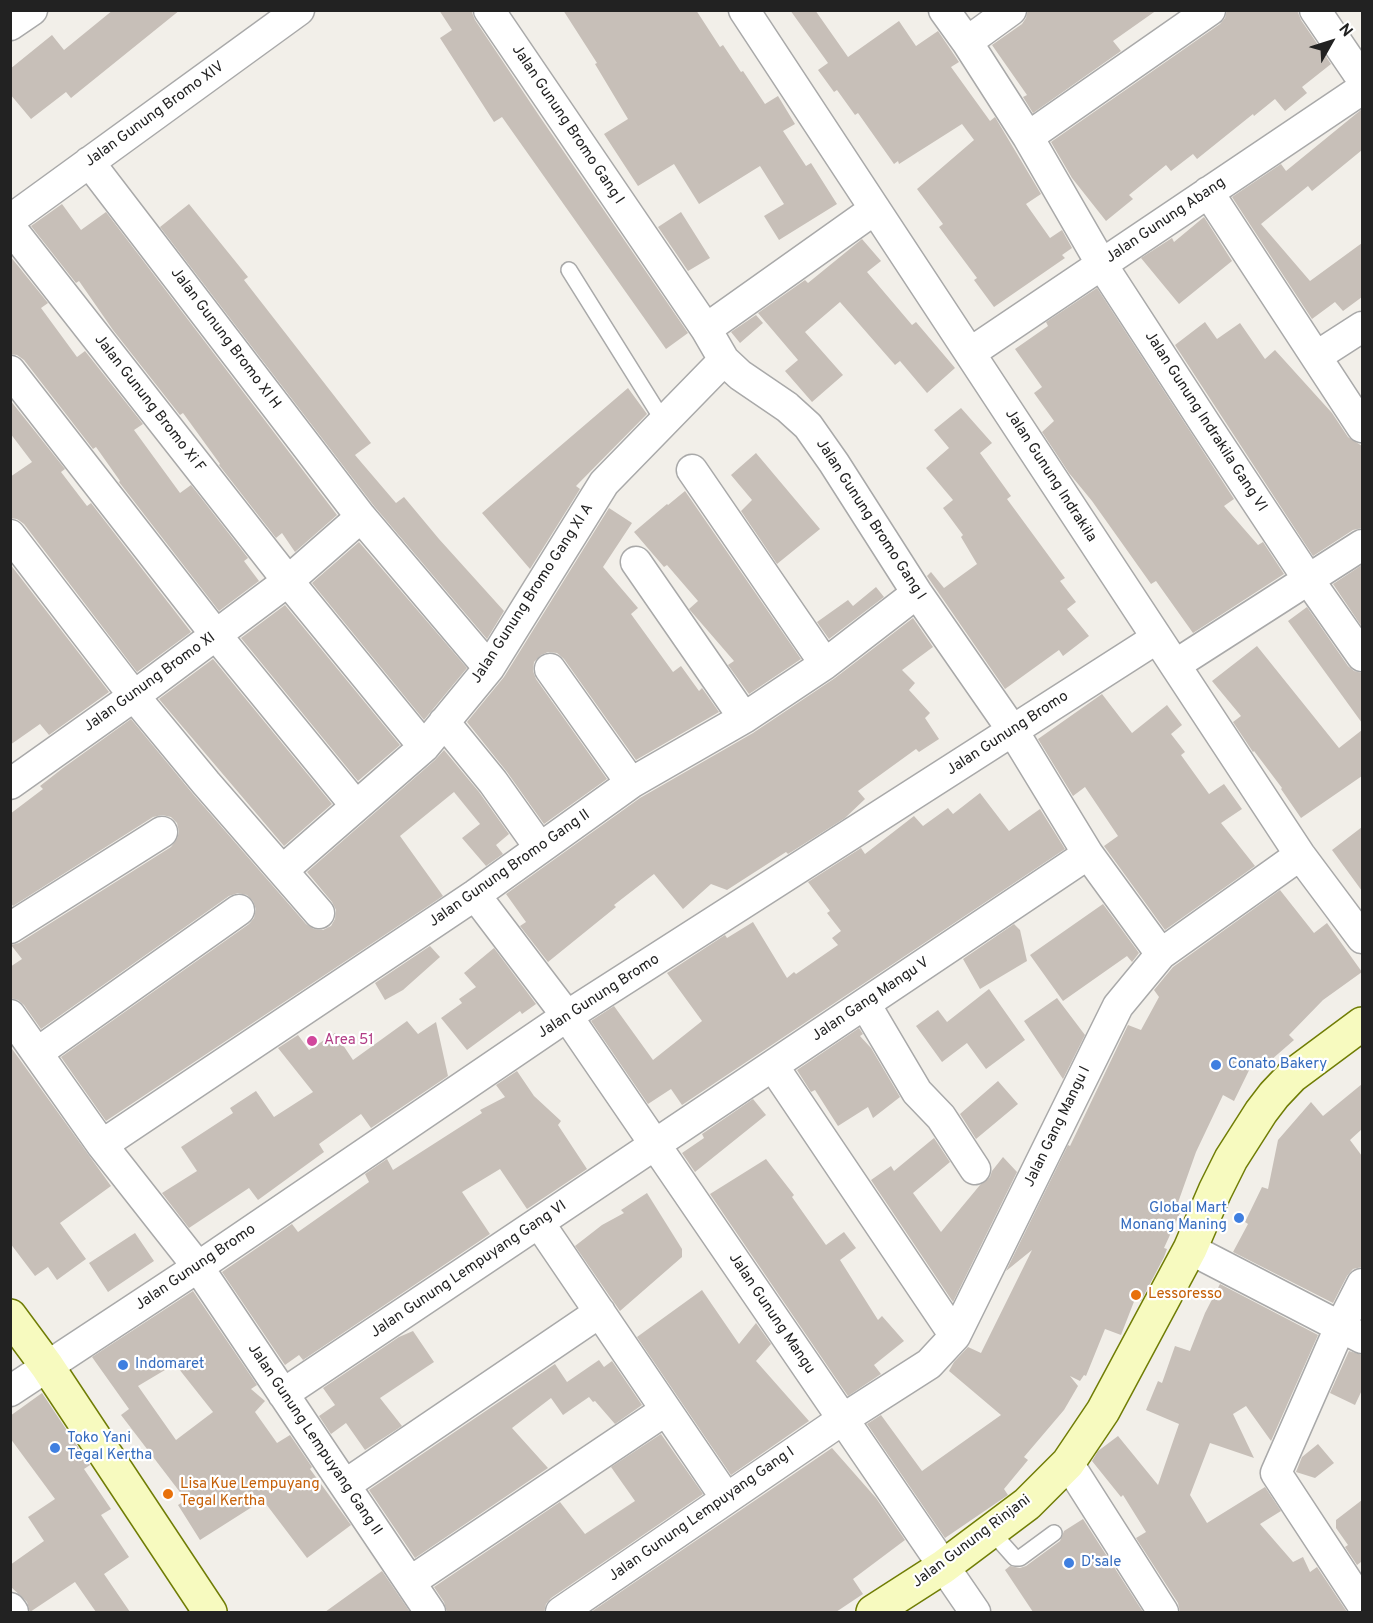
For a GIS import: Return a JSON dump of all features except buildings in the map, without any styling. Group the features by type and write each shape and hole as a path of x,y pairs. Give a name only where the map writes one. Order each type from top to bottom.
{"street":[{"path":"10,25 32,10"},
{"name":"Jalan Gunung Bromo XIV","path":"10,220 299,10"},
{"name":"Jalan Gunung Bromo Gang I","path":"489,10 706,329 724,360 740,375 787,407 808,426 917,593 1013,730 1088,854 1161,954"},
{"name":"Jalan Gunung Indrakila","path":"744,10 1300,855 1362,938"},
{"name":"Jalan Gunung Indrakila Gang VI","path":"944,10 1028,137 1102,265 1308,579 1362,656"},
{"path":"967,42 1011,10"},
{"path":"1028,137 1210,10"},
{"path":"1315,10 1362,79"},
{"name":"Jalan Gunung Abang","path":"970,353 1362,89"},
{"name":"Jalan Gunung Bromo XI H","path":"89,162 361,517 489,668"},
{"path":"1208,192 1362,427"},
{"path":"706,329 875,209"},
{"name":"Jalan Gunung Bromo Xi F","path":"10,227 288,581 424,747"},
{"path":"1317,356 1362,327"},
{"name":"Jalan Gunung Bromo Gang XI A","path":"283,870 424,747 489,668 604,483 724,360"},
{"path":"10,371 216,635 356,806"},
{"path":"692,470 825,664"},
{"name":"Jalan Gunung Bromo XI","path":"10,783 135,696 288,581 361,517"},
{"path":"10,535 206,783 319,913"},
{"path":"1175,665 1362,545"},
{"path":"636,561 744,718"},
{"name":"Jalan Gunung Bromo Gang II","path":"102,1144 475,895 631,783 744,718 825,664 917,593"},
{"name":"Jalan Gunung Bromo","path":"10,1390 198,1267 567,1016 1157,638"},
{"path":"550,669 631,783"},
{"path":"444,722 500,791 540,848"},
{"path":"10,928 162,832"},
{"name":"Jalan Gang Mangu V","path":"656,1146 1088,854"},
{"name":"Jalan Gang Mangu I","path":"843,1419 929,1364 955,1336 1118,1006 1161,954 1300,855"},
{"name":"Jalan Gunung Mangu","path":"475,895 567,1016 975,1612"},
{"path":"37,1053 239,910"},
{"path":"865,1004 917,1092 941,1117 975,1169"},
{"name":"Jalan Gunung Lempuyang Gang II","path":"10,1015 102,1144 198,1267 430,1612"},
{"name":"Jalan Gunung Rinjani","path":"891,1608 1027,1504 1068,1462 1103,1411 1190,1249 1231,1159 1274,1095 1292,1076 1362,1024"},
{"path":"773,1066 955,1336"},
{"name":"Jalan Gunung Lempuyang Gang VI","path":"284,1394 656,1146"},
{"path":"539,1223 726,1498"},
{"path":"1190,1249 1352,1331"},
{"path":"1362,1284 1352,1331 1276,1473 1362,1604"},
{"path":"345,1485 600,1312"},
{"path":"10,1316 47,1366 210,1612"},
{"path":"410,1582 666,1410"},
{"name":"Jalan Gunung Lempuyang Gang I","path":"561,1612 843,1419"},
{"path":"1068,1462 1163,1612"},
{"path":"10,1608 13,1612"}],"lane":[{"path":"569,270 664,422"},
{"path":"991,1531 1015,1558 1020,1558 1054,1533"}],"place":[{"name":"Area 51","path":"312,1041"},
{"name":"Conato Bakery","path":"1216,1065"},
{"name":"Global Mart Monang Maning","path":"1239,1218"},
{"name":"Lessoresso","path":"1136,1295"},
{"name":"Indomaret","path":"123,1365"},
{"name":"Toko Yani Tegal Kertha","path":"55,1448"},
{"name":"Lisa Kue Lempuyang Tegal Kertha","path":"168,1494"},
{"name":"D'sale","path":"1069,1563"}]}
